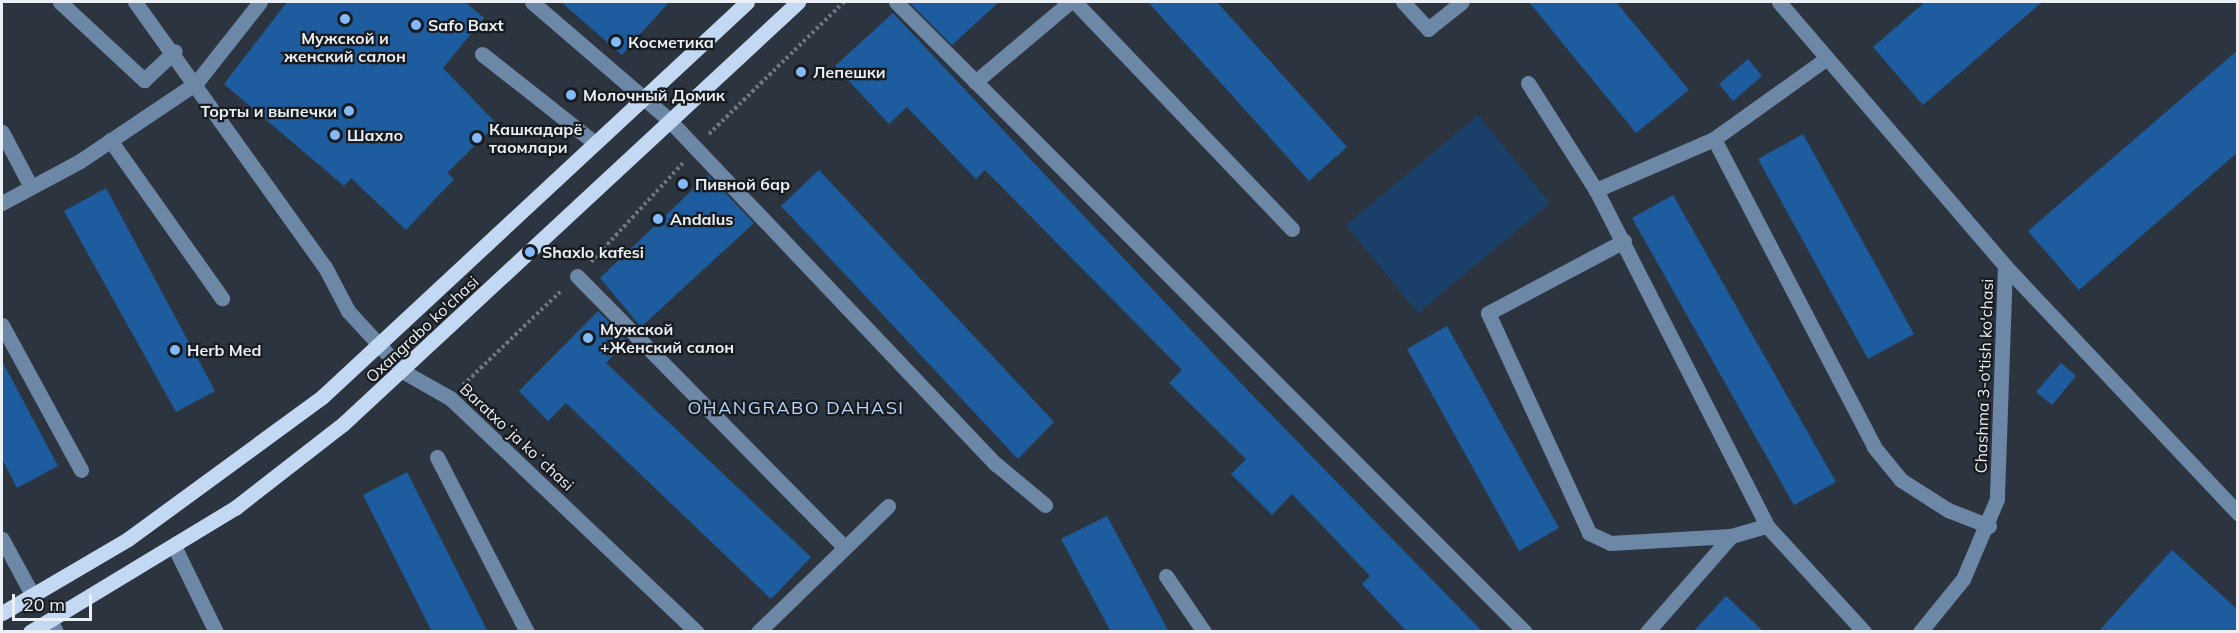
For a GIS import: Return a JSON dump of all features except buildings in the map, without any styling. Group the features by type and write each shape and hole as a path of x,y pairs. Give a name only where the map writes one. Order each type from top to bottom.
{"main road":[{"name":"Oxangrabo ko'chasi","path":"2,613 33,596 226,472 381,347 594,142 747,2"},
{"name":"Oxangrabo ko'chasi","path":"30,632 53,626 175,548 290,467 404,372 669,120 798,2"}],"street":[{"path":"60,2 144,80 175,51"},
{"name":"Baratxoʻja koʻchasi","path":"135,2 175,51 325,267 348,311 404,372 450,398 697,632"},
{"path":"2,203 110,140 196,83 260,2"},
{"path":"532,2 669,120 996,464 1045,504"},
{"path":"896,2 1525,632"},
{"path":"975,82 1070,2"},
{"path":"1076,2 1292,229"},
{"path":"1403,2 1428,29 1462,2"},
{"name":"Chashma 3-o'tish ko'chasi","path":"1779,2 2005,266 2001,474 1989,526 1963,579 1920,632"},
{"path":"482,54 594,142"},
{"path":"1596,190 1714,139 1827,58"},
{"path":"1528,83 1596,190 1624,241 1767,526 1864,632"},
{"path":"2,132 31,187"},
{"path":"1714,139 1874,447 1901,480 1948,510 1989,526"},
{"path":"110,140 222,298"},
{"path":"1624,241 1488,313 1589,533 1610,543 1731,536 1767,526"},
{"path":"2005,266 2238,513"},
{"path":"577,276 844,547"},
{"path":"2,325 81,470"},
{"path":"437,457 527,632"},
{"path":"759,632 888,506"},
{"path":"1647,632 1731,536"},
{"path":"2,539 33,596"},
{"path":"175,548 216,632"},
{"path":"1166,576 1204,632"}],"path":[{"path":"450,398 577,276"}],"shaded area":[{"path":"1478,115 1550,203 1418,313 1346,225"}],"place":[{"name":"Мужской и женский салон","path":"345,19"},
{"name":"Safo Baxt","path":"416,25"},
{"name":"Косметика","path":"616,42"},
{"name":"Лепешки","path":"801,72"},
{"name":"Молочный Домик","path":"571,95"},
{"name":"Торты и выпечки","path":"349,111"},
{"name":"Шахло","path":"335,135"},
{"name":"Кашкадарё таомлари","path":"477,138"},
{"name":"Пивной бар","path":"683,184"},
{"name":"Andalus","path":"658,219"},
{"name":"Shaxlo kafesi","path":"530,252"},
{"name":"Мужской +Женский салон","path":"588,338"},
{"name":"Herb Med","path":"175,350"}],"district":[{"name":"OHANGRABO DAHASI","path":"796,408"}]}
